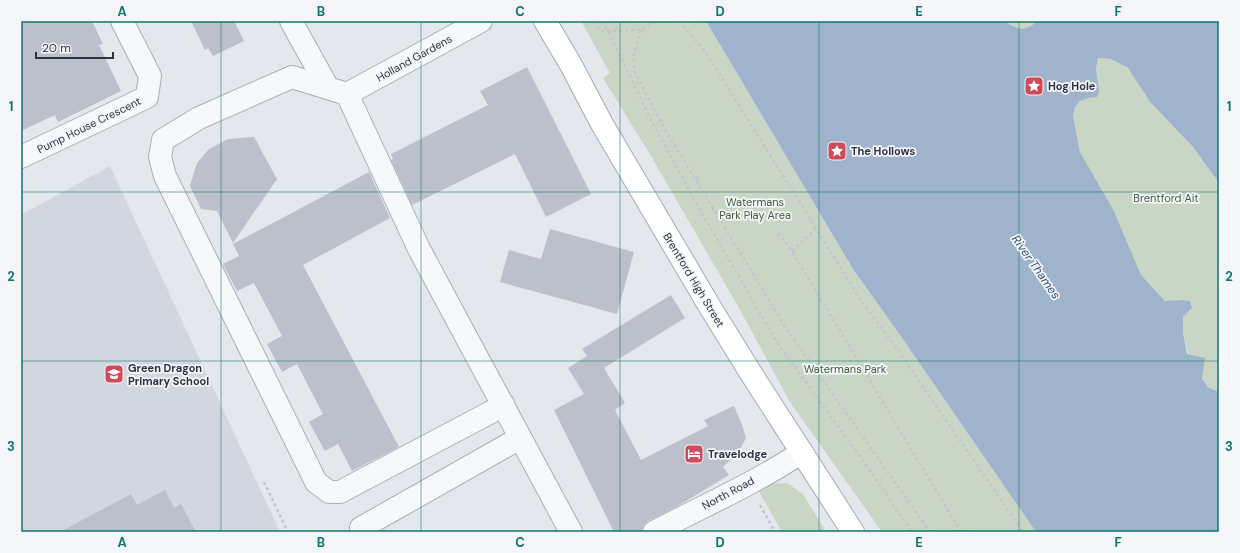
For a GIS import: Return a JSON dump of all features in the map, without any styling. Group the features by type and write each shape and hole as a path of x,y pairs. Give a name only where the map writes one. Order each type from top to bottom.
{"main road":[{"name":"Brentford High Street","path":"545,21 571,65 602,124 670,240 748,369 853,532"}],"street":[{"name":"Pump House Crescent","path":"21,158 147,97 150,76 122,21"},
{"path":"291,21 338,91 419,249 571,532"},
{"name":"Holland Gardens","path":"338,91 481,21"},
{"path":"338,91 292,77 199,118 163,140 160,157 165,176 316,482 329,492 340,492 493,411 503,404"},
{"path":"361,528 520,438"},
{"name":"North Road","path":"654,532 748,483 802,452"}],"path":[{"path":"595,21 600,31 641,30 657,21"},
{"path":"603,21 654,126 700,210 778,344 869,469 912,532"},
{"path":"613,21 618,31"},
{"path":"679,21 705,51 862,302 897,349 1023,532"},
{"path":"641,30 634,54 634,70 660,122 696,178 786,328 930,532"},
{"path":"660,122 665,119"},
{"path":"696,178 700,174"},
{"path":"792,251 816,229"},
{"path":"778,232 792,251 961,532"},
{"path":"264,482 288,532"},
{"path":"748,483 775,531 771,532"},
{"path":"1017,532 1020,527"}],"shaded area":[{"name":"Green Dragon Primary School","path":"110,166 280,532 21,532 21,215"}],"green space":[{"name":"Watermans Park","path":"581,21 706,21 853,269 1036,532 882,532 790,402 739,308 651,156 603,78 610,73"},
{"path":"1005,21 1037,21 1029,27 1017,28"},
{"name":"Brentford Ait","path":"1098,58 1111,59 1128,68 1150,102 1193,147 1219,183 1219,392 1208,387 1188,354 1183,333 1183,317 1192,308 1183,300 1165,301 1141,275 1114,211 1080,152 1073,116 1075,107 1080,101 1099,91 1096,69"},
{"path":"787,483 803,494 826,532 782,532 758,490 769,484"}],"water":[{"name":"River Thames","path":"706,21 1005,21 1017,28 1025,28 1033,25 1037,21 1219,21 1219,183 1193,147 1150,102 1128,68 1111,59 1098,58 1096,69 1099,91 1097,97 1080,101 1075,107 1073,116 1080,152 1114,211 1141,275 1165,301 1190,301 1192,308 1183,317 1183,333 1187,354 1205,358 1202,378 1208,387 1219,392 1219,532 1036,532 853,269"}],"building":[{"path":"21,21 92,21 103,44 99,45 121,91 58,122 55,115 21,131"},
{"path":"191,21 234,21 244,41 213,56 208,48 205,50"},
{"path":"527,67 591,194 546,217 515,154 412,205 391,160 393,159 391,154 488,105 480,91"},
{"path":"254,137 277,179 233,243 217,211 201,209 190,186 197,163 209,149 228,139"},
{"path":"369,172 390,218 303,265 399,447 352,471 338,444 325,451 309,422 323,414 297,364 282,372 267,344 282,336 254,283 237,291 223,264 239,256 233,244"},
{"path":"550,229 634,252 617,314 500,282 509,250 541,259"},
{"name":"Travelodge","path":"671,295 685,318 604,368 625,403 615,410 641,460 708,426 704,420 734,406 746,438 739,451 723,467 729,475 676,507 648,521 643,526 642,532 614,532 554,410 584,394 568,368 587,356 582,349"},
{"path":"165,490 174,508 181,504 196,532 60,532 131,494 137,505"}],"place":[{"name":"Hog Hole","path":"1034,86"},
{"name":"The Hollows","path":"837,151"},
{"name":"Green Dragon Primary School","path":"114,374"},
{"name":"Travelodge","path":"694,454"}],"park label":[{"name":"Watermans Park Play Area","path":"755,208"}]}
